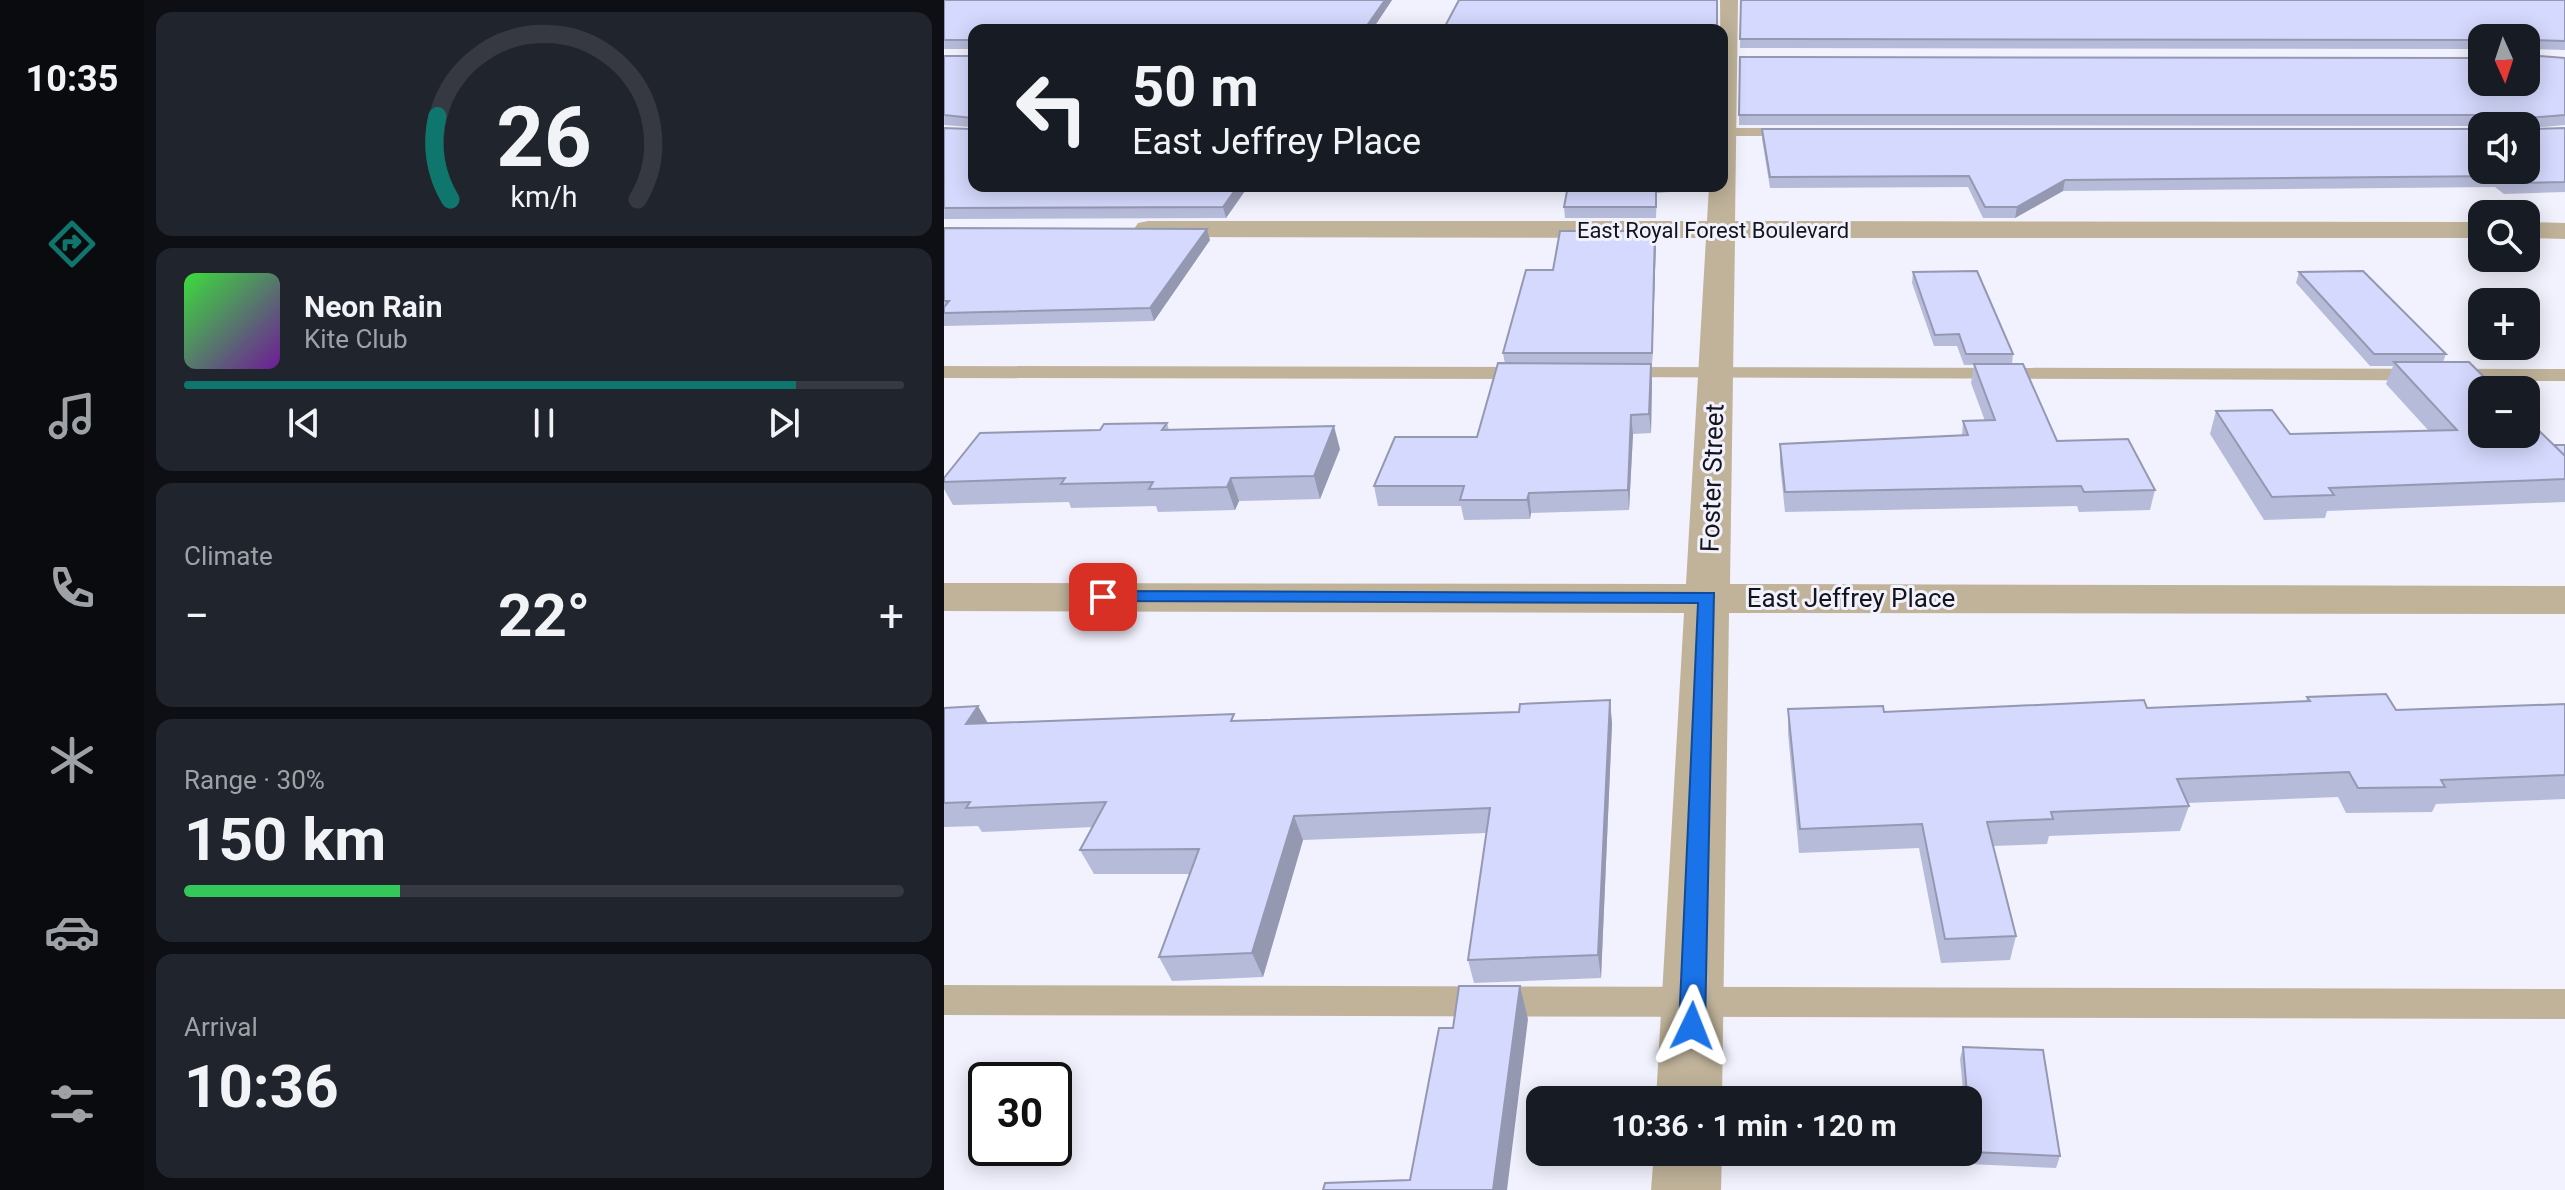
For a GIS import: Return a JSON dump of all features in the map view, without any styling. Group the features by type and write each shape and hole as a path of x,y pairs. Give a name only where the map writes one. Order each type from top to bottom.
{"street":[{"name":"Foster Street","path":"1728,85 1731,57 1729,0"},
{"name":"Foster Street","path":"1689,1086 1722,192"},
{"name":"East Royal Forest Boulevard","path":"1118,229 2468,230"},
{"path":"2540,230 2565,231"},
{"name":"East Jeffrey Place","path":"944,597 2565,600"},
{"path":"1686,1190 1687,1166"}],"lane":[{"path":"1728,132 1803,132"},
{"path":"944,372 1543,373"},
{"path":"1606,373 2565,375"},
{"path":"944,1000 2565,1004"}],"building":[{"path":"944,0 1385,0 1368,24 968,24 968,40 944,40"},
{"path":"1459,0 1717,0 1717,24 1446,24"},
{"path":"1741,0 2565,0 2565,41 2540,40 2540,24 2468,24 2468,40 1740,39"},
{"path":"944,56 968,56 968,117 944,115"},
{"path":"2540,56 2565,58 2565,115 2540,117 2540,112 2468,112 2468,115 1739,115 1740,57 2468,58 2468,96 2540,96"},
{"path":"944,128 968,129 968,192 1234,192 1223,207 944,208"},
{"path":"2565,128 2565,182 2540,182 2540,129"},
{"path":"1762,129 2468,129 2468,176 2065,180 2017,207 1985,207 1969,176 1770,177"},
{"path":"1567,192 1656,192 1656,207 1564,207"},
{"path":"944,228 1207,229 1150,308 944,313 949,301 944,301"},
{"path":"1560,231 1655,231 1652,353 1503,353 1526,270 1553,270"},
{"path":"1977,271 2013,354 1966,354 1959,334 1935,335 1913,272"},
{"path":"2363,271 2446,354 2374,354 2299,272"},
{"path":"2394,362 2469,362 2483,376 2468,376 2468,448 2540,448 2540,432 2565,456 2565,479 2329,488 2334,495 2272,497 2216,411 2272,410 2290,434 2457,430"},
{"path":"1498,363 1651,364 1649,414 1631,415 1628,490 1529,493 1527,500 1460,500 1464,486 1374,486 1395,437 1477,437"},
{"path":"1974,364 2023,364 2057,441 2128,439 2155,490 2084,492 2081,486 1785,492 1780,444 1968,435 1963,421 1995,420"},
{"path":"1167,423 1162,430 1334,426 1314,476 1231,478 1227,487 1149,489 1153,482 1061,484 1065,478 944,482 980,433 1100,430 1104,424"},
{"path":"2554,445 2565,445 2565,456"},
{"path":"2386,694 2396,710 2565,704 2565,775 2441,780 2445,787 2358,788 2349,772 2177,779 2189,806 2051,812 2053,819 1987,822 2016,936 1945,939 1922,824 1800,829 1788,709 1883,706 1884,712 2144,700 2147,708 2310,701 2307,697"},
{"path":"1610,700 1598,955 1468,960 1490,808 1294,816 1252,953 1159,957 1199,849 1080,850 1106,802 966,808 970,802 944,803 944,708 978,706 966,724 1234,714 1231,721 1519,712 1520,704"},
{"path":"1459,986 1520,986 1493,1190 1323,1190 1325,1183 1410,1180 1439,1028 1453,1028"},
{"path":"1963,1047 2043,1050 2060,1156 1982,1152 1982,1086 1966,1086"}],"route":[{"path":"1103,597 1707,597 1692,1026"}]}
